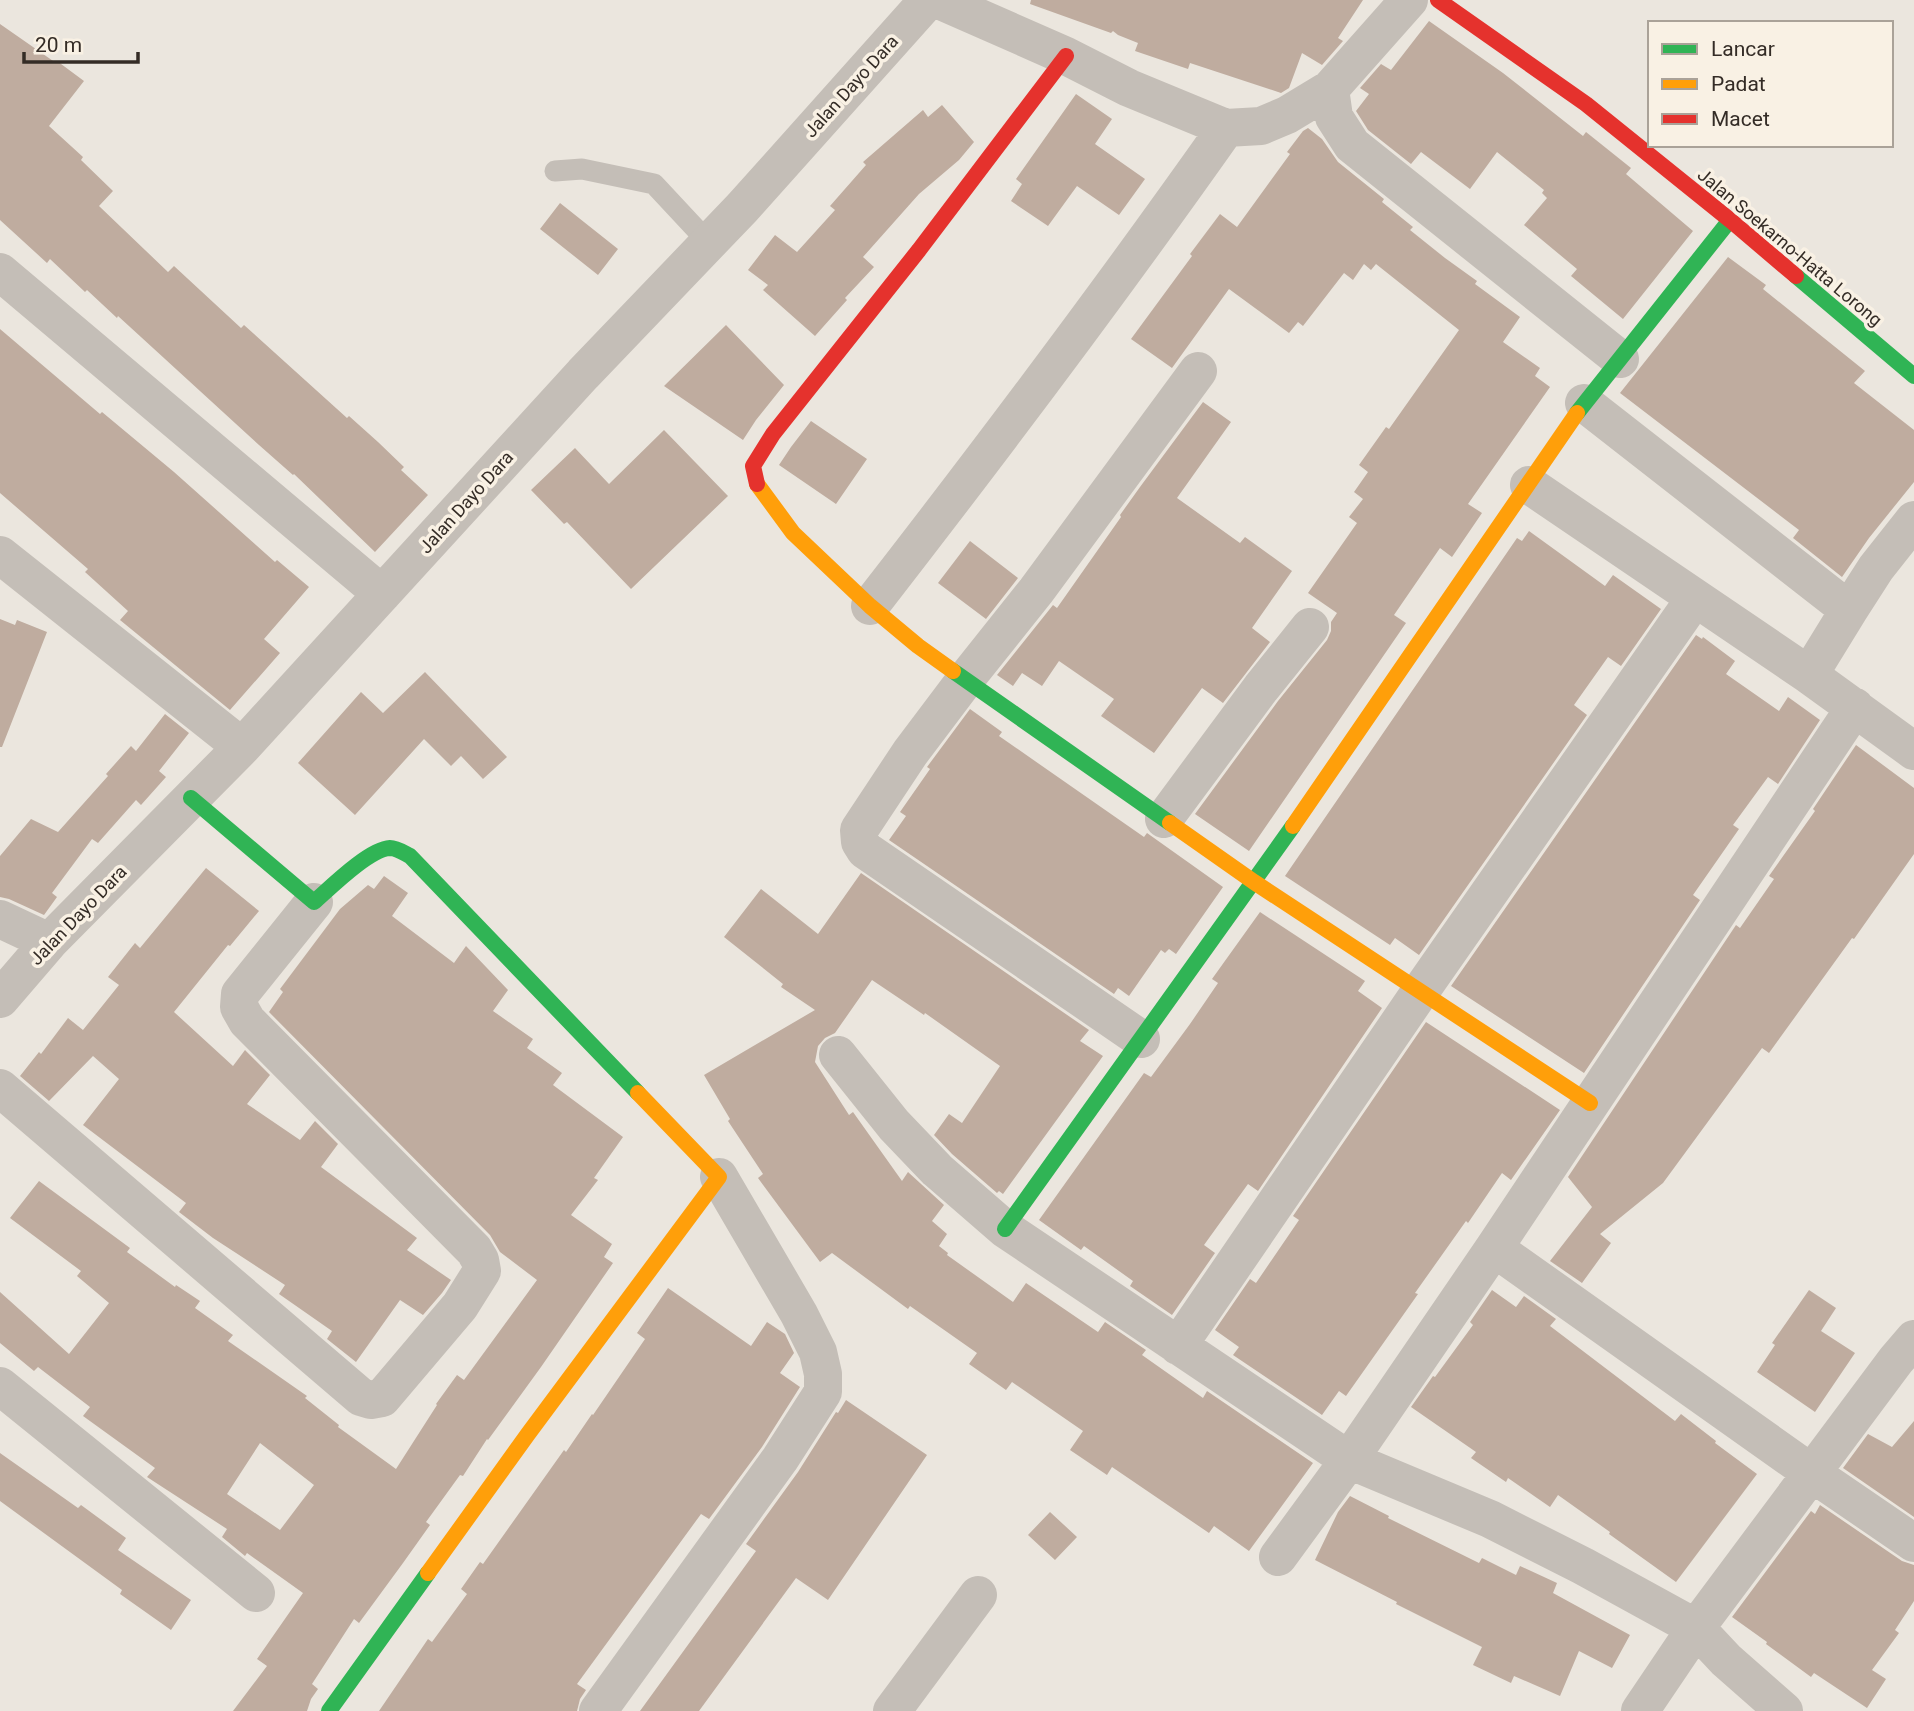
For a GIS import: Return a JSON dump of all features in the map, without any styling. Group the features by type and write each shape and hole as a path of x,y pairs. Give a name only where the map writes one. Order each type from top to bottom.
{"street":[{"name":"Jalan Dayo Dara","path":"0,999 49,942 242,747 583,374 742,208 928,0"},
{"path":"939,0 1066,56 1129,88 1226,128 1261,126 1287,115 1330,89 1409,0"},
{"name":"Jalan Soekarno-Hatta Lorong","path":"1438,0 1586,104 1730,220 1914,376"},
{"path":"1066,56 919,250 779,425 753,466 757,484 793,533 870,606 918,646 1254,882 1590,1103"},
{"path":"1330,89 1334,117 1352,145 1620,359"},
{"path":"870,606 994,447 1146,242 1226,128"},
{"path":"1005,1229 1254,882 1584,403 1730,220"},
{"path":"0,272 382,594"},
{"path":"1141,1040 865,850 860,842 859,830 910,753 1036,591 1198,371"},
{"path":"1584,403 1849,610"},
{"path":"1529,485 1855,707 1914,751"},
{"path":"1808,675 1876,568 1914,520"},
{"path":"2,558 242,747"},
{"path":"1178,1346 1420,992 1695,598"},
{"path":"1164,819 1310,627"},
{"path":"1278,1557 1349,1460 1494,1248 1855,707"},
{"path":"191,799 314,902"},
{"path":"0,1088 361,1397 371,1400 382,1398 460,1306 482,1271 480,1260 474,1250 247,1021 239,1007 240,994 314,902 361,862 378,851 391,848 410,856 719,1177 799,1314 818,1352 823,1374 823,1392 780,1459 598,1711"},
{"path":"0,919 49,942"},
{"path":"838,1055 894,1125 937,1170 1005,1229 1349,1460 1490,1518 1696,1628 1726,1660 1784,1711"},
{"path":"329,1711 528,1434 719,1177"},
{"path":"1494,1248 1914,1543"},
{"path":"1640,1711 1696,1628 1914,1339"},
{"path":"0,1386 256,1593"},
{"path":"892,1711 978,1595"}],"lane":[{"path":"555,171 582,169 654,184 709,243"}],"building":[{"path":"1031,0 1363,0 1338,38 1343,41 1322,65 1302,53 1289,88 1281,93 1190,63 1188,69 1135,51 1138,43 1113,31 1111,33 1030,4"},
{"path":"1429,21 1503,73 1583,136 1586,132 1631,168 1626,174 1693,231 1623,319 1571,276 1577,269 1524,225 1547,198 1542,193 1544,190 1497,152 1470,189 1421,152 1411,164 1368,130 1356,111 1369,94 1360,88 1381,64 1391,70"},
{"path":"0,24 84,81 49,126 83,157 81,160 113,191 99,206 168,272 174,266 241,328 244,325 347,418 349,416 404,467 401,470 428,495 375,552 294,474 118,316 117,318 87,290 85,292 50,259 47,263 0,220"},
{"path":"1076,94 1112,119 1095,144 1145,179 1119,215 1077,186 1048,226 1011,201 1022,184 1016,179"},
{"path":"942,105 974,142 959,160 919,194 863,257 874,267 815,336 763,290 768,285 748,270 775,235 797,252 835,210 830,206 866,165 863,162 923,110 928,117"},
{"path":"1308,128 1322,139 1338,162 1384,199 1382,202 1413,227 1410,230 1520,317 1503,342 1540,368 1535,376 1550,387 1468,504 1482,513 1452,557 1440,548 1394,615 1406,623 1249,851 1195,814 1278,701 1327,640 1331,622 1337,613 1308,593 1357,523 1349,517 1363,499 1354,492 1368,472 1359,465 1386,427 1389,429 1459,330 1376,264 1371,270 1364,264 1353,280 1344,273 1303,326 1298,322 1289,333 1229,289 1172,368 1131,339 1220,214 1237,227 1290,154 1287,152"},
{"path":"560,203 618,249 598,275 540,229"},
{"path":"1728,257 1766,285 1763,289 1865,371 1854,383 1914,430 1914,482 1842,577 1793,538 1799,530 1620,393"},
{"path":"726,325 784,385 743,440 664,386"},
{"path":"0,329 100,414 102,412 174,472 275,562 277,560 309,587 264,639 280,653 230,710 120,620 128,611 85,572 88,569 0,493"},
{"path":"1203,402 1231,422 1177,498 1240,543 1245,537 1292,571 1252,628 1270,642 1223,703 1202,688 1154,753 1101,716 1114,699 1059,661 1042,686 1022,673 1013,686 997,675 1053,605 1057,608 1120,515"},
{"path":"811,421 867,459 836,504 779,465"},
{"path":"664,430 728,496 631,589 567,522 564,524 531,490 575,448 609,484"},
{"path":"1529,531 1605,586 1613,575 1661,609 1621,666 1608,657 1574,705 1587,715 1419,955 1395,938 1390,945 1285,876 1517,538 1522,541"},
{"path":"970,541 1018,578 986,619 938,583"},
{"path":"0,619 15,625 17,620 47,632 2,747 0,747"},
{"path":"1696,635 1702,639 1703,637 1735,661 1726,674 1779,711 1788,697 1820,720 1778,784 1768,777 1733,825 1739,829 1693,895 1700,900 1584,1073 1451,986"},
{"path":"425,672 507,757 483,779 461,756 451,766 424,739 355,815 298,763 361,692 383,713"},
{"path":"970,709 1002,732 999,736 1144,837 1147,833 1223,887 1176,954 1169,949 1165,953 1161,950 1129,996 1118,988 1114,994 889,840 906,816 900,812 930,769 927,767"},
{"path":"165,714 189,733 159,771 166,777 141,805 136,800 98,843 92,839 52,893 57,897 44,915 0,897 0,856 31,819 58,832 131,746 136,751"},
{"path":"1856,745 1914,788 1914,854 1769,1053 1762,1048 1663,1183 1600,1234 1611,1243 1582,1283 1550,1261 1592,1207 1568,1177 1736,925 1740,928 1774,879 1769,876 1815,811 1813,809"},
{"path":"206,868 259,911 174,1012 233,1066 245,1050 270,1075 247,1104 300,1140 315,1121 338,1144 321,1167 417,1238 407,1250 451,1280 423,1315 400,1300 356,1362 327,1339 332,1331 279,1294 285,1285 213,1238 179,1212 186,1203 83,1125 119,1079 93,1056 49,1101 20,1076 39,1052 41,1054 68,1018 83,1030 119,985 108,977 135,943 140,948"},
{"path":"861,873 1089,1030 1080,1041 1103,1056 1003,1194 999,1191 997,1193 934,1135 949,1114 962,1123 1000,1066 925,1013 924,1015 872,980 835,1033 825,1038 818,1046 815,1062 849,1115 853,1112 902,1181 908,1172 944,1205 932,1221 947,1234 939,1246 947,1255 1013,1302 1026,1283 1098,1332 1105,1322 1146,1350 1142,1355 1203,1398 1207,1391 1313,1463 1249,1551 1214,1526 1209,1533 1112,1467 1107,1475 1070,1450 1083,1431 1012,1382 1006,1390 969,1364 977,1353 910,1306 908,1309 832,1253 820,1262 758,1178 763,1174 728,1121 730,1119 704,1075 815,1010 781,987 783,984 724,937 761,889 818,934"},
{"path":"384,876 408,893 392,916 454,963 466,946 508,990 493,1011 533,1039 527,1048 562,1073 553,1085 623,1137 594,1178 598,1180 571,1215 612,1244 604,1257 613,1263 463,1476 460,1475 426,1522 430,1525 403,1563 359,1623 354,1619 312,1684 318,1689 307,1711 233,1711 267,1666 257,1659 303,1593 247,1553 245,1556 222,1537 227,1529 147,1477 155,1468 83,1416 90,1407 38,1367 34,1371 0,1343 0,1292 69,1354 109,1303 77,1276 81,1271 10,1218 39,1181 130,1248 127,1252 175,1287 176,1285 200,1301 195,1308 233,1335 228,1341 307,1396 305,1398 339,1425 338,1427 396,1469 457,1375 464,1380 537,1280 500,1252 490,1235 269,1012 283,992 280,989 340,909 368,885 374,889","holes":["260,1443 314,1485 280,1530 227,1494"]},
{"path":"1260,912 1365,981 1358,991 1382,1008 1258,1191 1248,1184 1204,1245 1215,1253 1172,1315 1130,1286 1133,1281 1084,1246 1081,1250 1039,1220 1144,1073 1151,1077 1190,1024 1218,983 1212,979"},
{"path":"1426,1022 1560,1110 1511,1180 1502,1173 1468,1223 1466,1221 1346,1396 1339,1391 1322,1415 1233,1355 1239,1347 1215,1330 1250,1279 1256,1283 1299,1220 1293,1216"},
{"path":"668,1288 751,1346 767,1322 785,1334 794,1353 780,1373 800,1387 762,1447 709,1519 701,1514 577,1684 586,1690 577,1711 379,1711 428,1639 432,1642 467,1594 461,1589 480,1562 483,1564 564,1450 566,1452 645,1339 637,1333"},
{"path":"1492,1290 1516,1307 1524,1296 1556,1319 1550,1326 1675,1421 1681,1414 1757,1474 1676,1582 1558,1495 1550,1507 1508,1478 1506,1482 1471,1458 1476,1452 1411,1407 1473,1325 1470,1322"},
{"path":"1809,1290 1836,1308 1821,1331 1855,1353 1815,1412 1757,1372 1775,1345 1772,1343"},
{"path":"846,1400 927,1455 828,1600 796,1578 699,1711 640,1711 756,1551 746,1544"},
{"path":"1914,1421 1914,1517 1843,1468 1868,1434 1892,1447"},
{"path":"0,1453 78,1508 81,1505 126,1538 118,1550 191,1600 171,1630 120,1594 122,1590 0,1501"},
{"path":"1350,1496 1479,1563 1482,1558 1516,1575 1520,1566 1557,1583 1553,1593 1630,1635 1612,1668 1579,1651 1560,1696 1514,1676 1511,1683 1473,1665 1482,1647 1315,1560 1338,1512"},
{"path":"1820,1505 1902,1561 1914,1565 1914,1601 1895,1630 1899,1633 1872,1670 1886,1679 1867,1708 1814,1673 1811,1677 1732,1617 1811,1511 1815,1514"},
{"path":"1050,1512 1077,1537 1055,1560 1028,1535"}],"traffic: fast":[{"path":"1577,413 1730,220"},
{"path":"1796,276 1914,376"},
{"path":"953,671 1170,823"},
{"path":"191,798 314,902 350,870 381,850 393,848 410,856 638,1093"},
{"path":"1005,1229 1293,826"},
{"path":"329,1711 428,1573"}],"traffic: slow":[{"path":"1293,826 1577,413"},
{"path":"757,484 793,533 870,606 953,671"},
{"path":"1170,823 1254,882 1590,1103"},
{"path":"428,1573 719,1177 638,1093"}],"traffic: jam":[{"path":"1438,0 1586,104 1796,276"},
{"path":"757,484 753,466 773,434 919,250 1066,56"}]}
